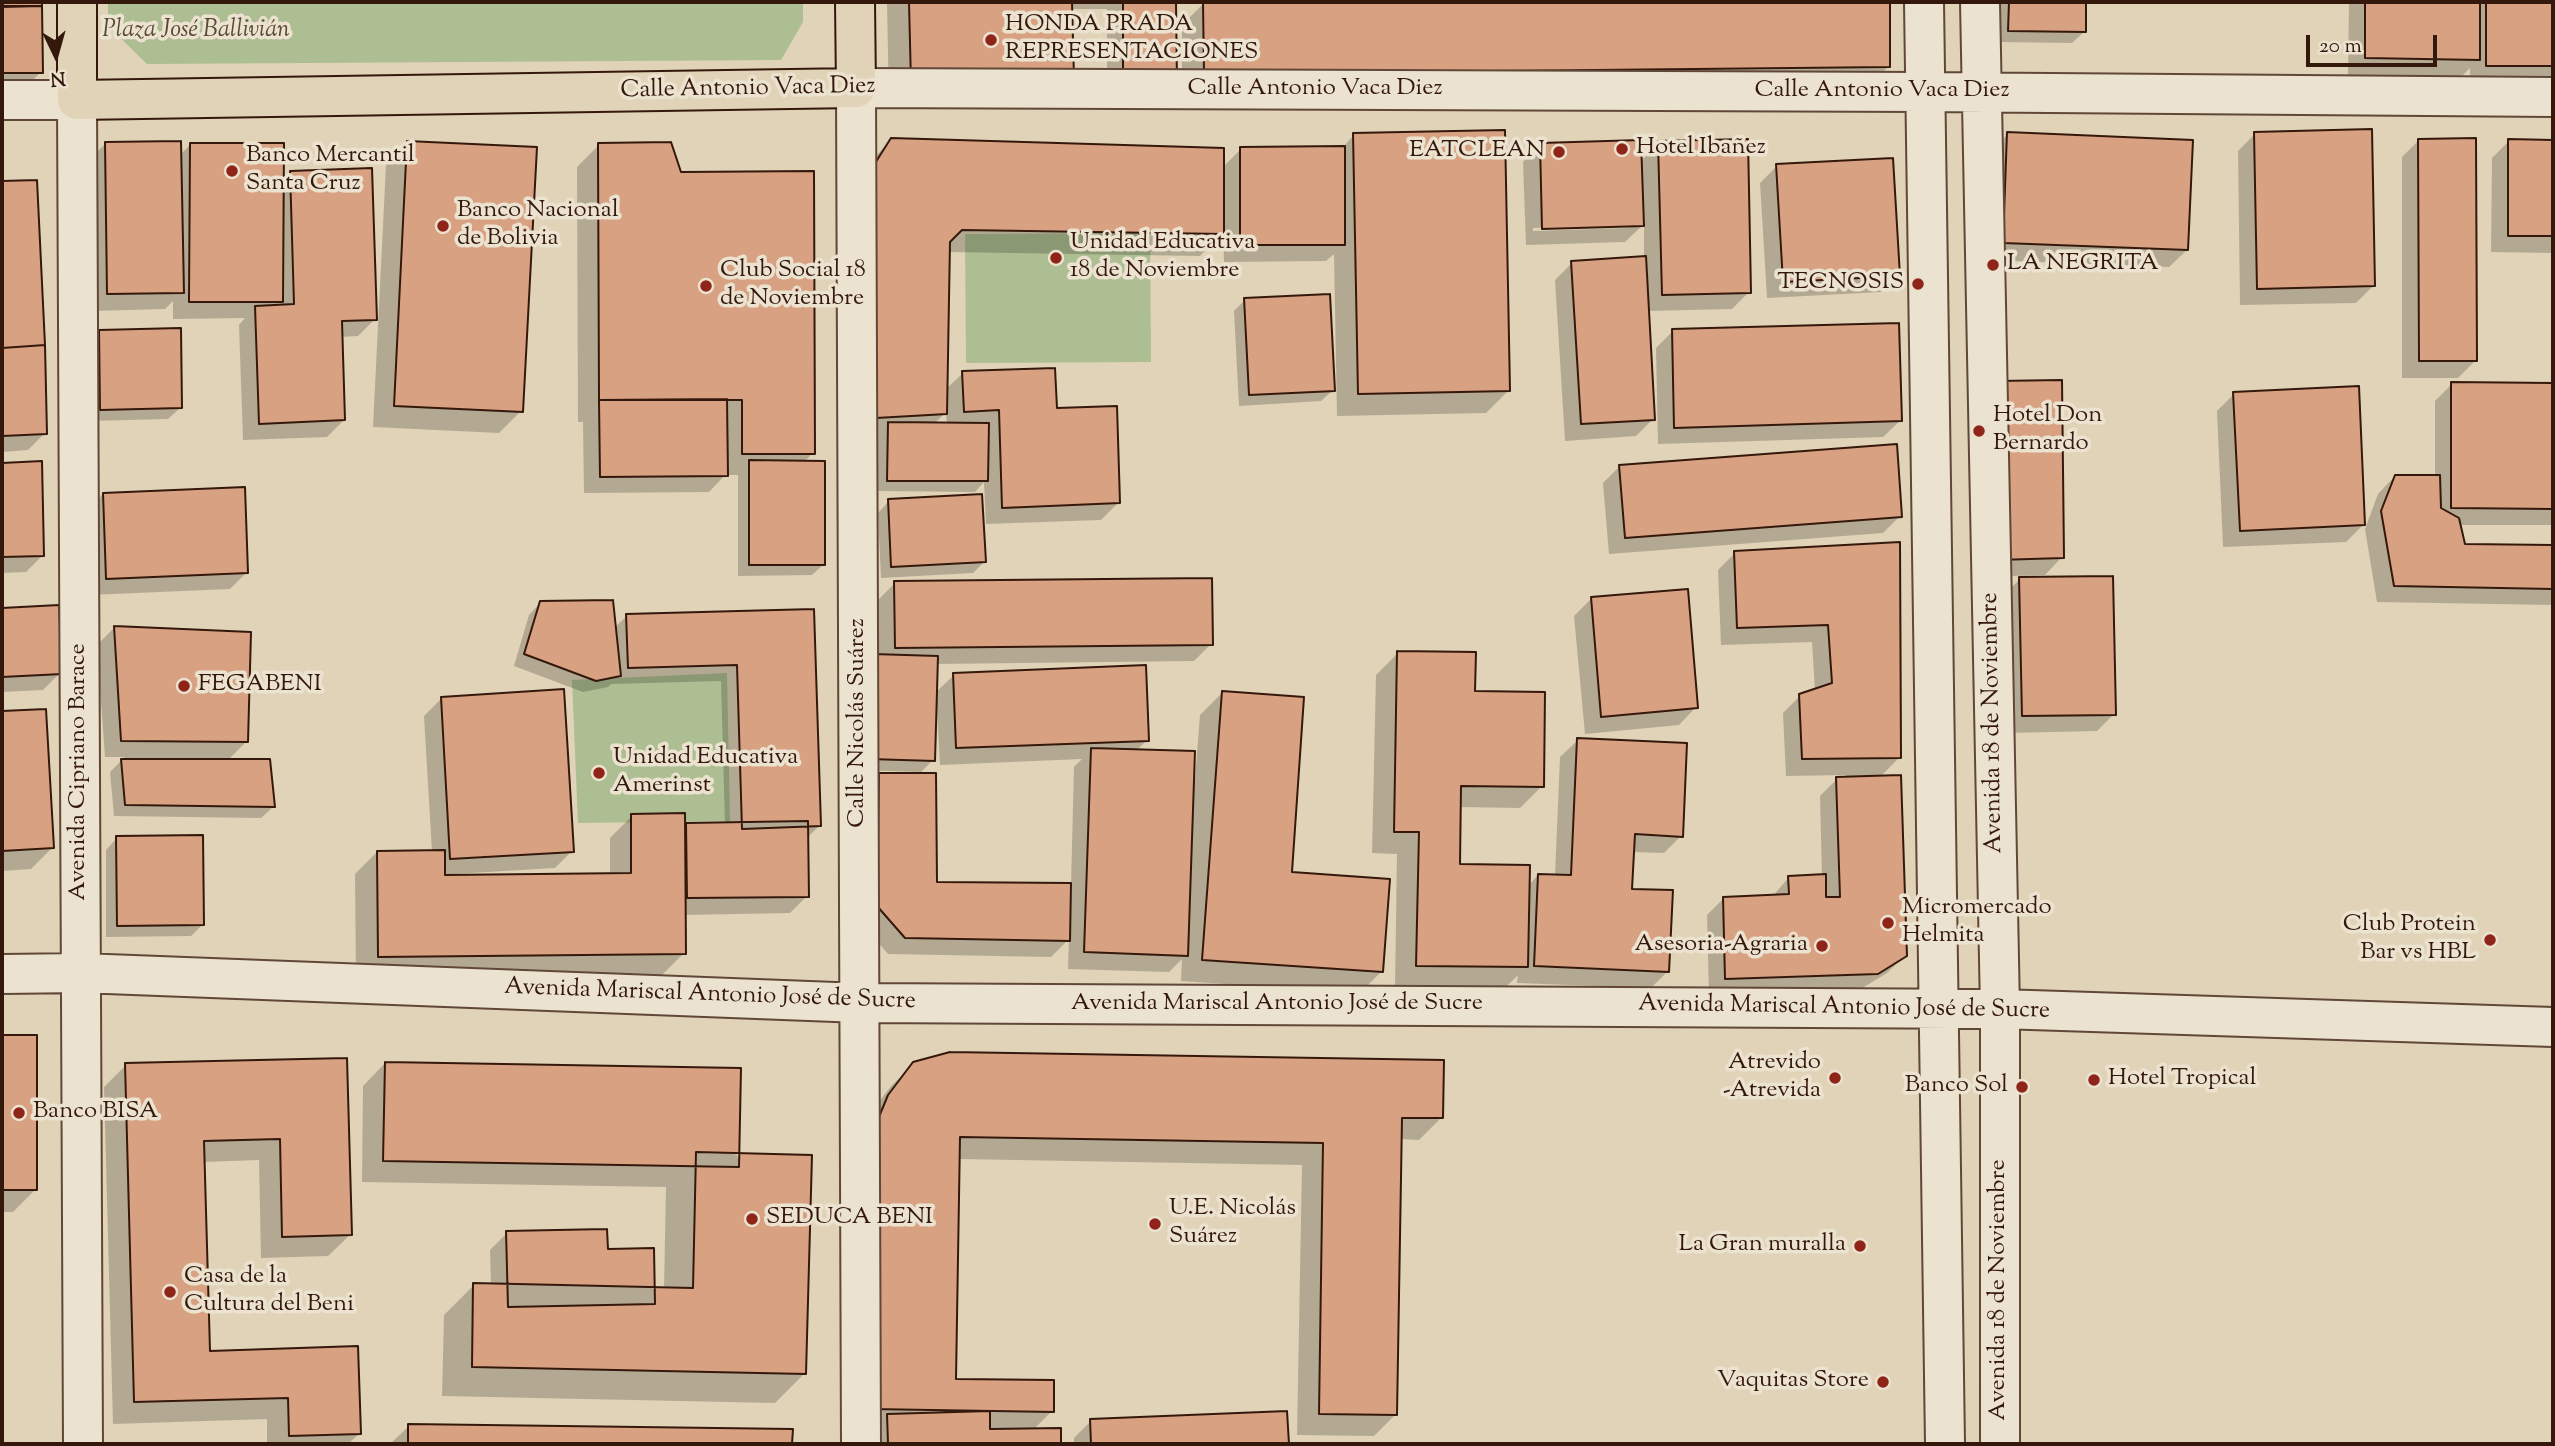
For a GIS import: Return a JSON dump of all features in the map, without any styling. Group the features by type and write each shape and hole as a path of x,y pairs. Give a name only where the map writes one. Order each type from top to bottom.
{"main road":[{"path":"77,2 77,100"},
{"name":"Calle Nicolás Suárez","path":"855,2 856,88"},
{"name":"Calle Antonio Vaca Diez","path":"77,100 856,88"}],"street":[{"path":"1924,2 1945,1444"},
{"name":"Avenida 18 de Noviembre","path":"1980,2 2000,1009 2000,1444"},
{"name":"Calle Antonio Vaca Diez","path":"856,88 2553,97"},
{"name":"Calle Nicolás Suárez","path":"856,88 861,1444"},
{"path":"2,100 77,100"},
{"name":"Avenida Cipriano Barace","path":"77,100 83,1444"},
{"name":"Avenida Mariscal Antonio José de Sucre","path":"2,974 81,973 861,1003 2000,1009 2553,1027"}],"green space":[{"name":"Plaza José Ballivián","path":"108,2 803,2 803,22 781,60 147,64 108,26"},
{"path":"1150,233 1151,362 966,363 965,234"},
{"path":"727,673 730,821 578,823 572,680"}],"building":[{"path":"2,2 42,2 42,6 2,6"},
{"name":"HONDA PRADA REPRESENTACIONES","path":"909,2 1072,2 1074,78 911,83"},
{"path":"1123,2 1176,2 1177,83 1123,82"},
{"path":"1203,2 1890,2 1890,67 1204,74"},
{"path":"2009,2 2086,2 2086,32 2008,31"},
{"path":"2365,2 2480,2 2480,60 2365,58"},
{"path":"2486,2 2553,2 2553,66 2486,66"},
{"path":"42,6 43,73 2,73 2,7"},
{"path":"2372,129 2375,286 2257,289 2254,132"},
{"path":"1505,130 1510,391 1358,394 1353,133"},
{"path":"2007,132 2193,140 2188,250 2003,243"},
{"path":"891,138 1224,148 1224,234 962,230 950,242 947,414 876,418 872,168"},
{"path":"2476,138 2477,361 2419,361 2418,139"},
{"path":"1748,139 1751,293 1662,295 1658,141"},
{"path":"2508,139 2553,140 2553,236 2508,236"},
{"path":"1641,140 1644,226 1542,229 1540,143"},
{"path":"181,141 184,293 107,294 105,142"},
{"path":"407,141 537,147 523,412 394,406"},
{"name":"Club Social 18 de Noviembre","path":"671,142 681,172 814,171 815,454 742,454 742,400 599,400 598,143"},
{"path":"190,143 284,143 283,302 189,302"},
{"path":"1345,146 1345,245 1240,245 1240,147"},
{"path":"1893,158 1900,276 1783,282 1776,164"},
{"path":"372,168 377,320 342,321 345,420 259,424 255,306 294,304 290,171"},
{"path":"37,180 45,345 2,348 2,181"},
{"path":"1646,256 1655,420 1581,424 1571,261"},
{"path":"1330,294 1335,391 1249,395 1244,298"},
{"path":"1899,323 1902,421 1674,428 1672,329"},
{"path":"181,328 182,408 100,410 99,330"},
{"path":"45,345 47,434 2,436 2,348"},
{"path":"1055,368 1057,408 1117,406 1120,503 1002,508 999,410 964,412 962,371"},
{"path":"2062,380 2064,558 1997,560 1997,381"},
{"path":"2451,382 2553,383 2553,509 2451,508"},
{"path":"2359,386 2365,525 2240,531 2233,392"},
{"path":"727,399 728,476 600,477 599,400"},
{"path":"888,422 989,423 988,481 887,481"},
{"path":"1897,444 1902,517 1625,538 1619,465"},
{"path":"749,460 825,461 825,565 749,565"},
{"path":"42,461 44,556 2,557 2,463"},
{"path":"2395,475 2440,475 2441,508 2459,518 2465,544 2553,545 2553,589 2394,586 2381,511"},
{"path":"245,487 248,573 106,579 103,493"},
{"path":"982,494 986,562 891,567 888,499"},
{"path":"1900,542 1901,758 1802,759 1799,694 1832,683 1828,625 1737,628 1734,551"},
{"path":"2113,576 2116,715 2022,716 2019,577"},
{"path":"1212,578 1213,645 895,648 894,581"},
{"path":"1688,589 1698,708 1601,717 1591,597"},
{"path":"613,600 621,676 596,681 524,654 540,601"},
{"path":"59,605 62,674 2,677 2,608"},
{"path":"814,609 821,826 742,829 737,665 628,668 626,614"},
{"name":"FEGABENI","path":"114,626 251,632 248,742 121,741"},
{"path":"1397,651 1476,652 1475,691 1545,692 1544,787 1461,786 1460,864 1530,865 1528,967 1416,966 1419,832 1394,832"},
{"path":"873,654 938,656 935,761 869,759"},
{"path":"1146,665 1149,741 956,748 953,673"},
{"path":"564,689 574,852 450,859 441,697"},
{"path":"1222,691 1304,697 1292,872 1390,879 1383,972 1202,960"},
{"path":"46,709 54,848 2,851 2,711"},
{"path":"1577,738 1687,743 1683,837 1635,834 1632,889 1673,890 1669,972 1534,966 1538,874 1571,875"},
{"path":"1091,748 1195,751 1188,956 1084,952"},
{"path":"121,759 270,759 275,807 125,805"},
{"path":"879,773 936,773 937,882 1071,883 1070,941 905,938 877,906"},
{"path":"1901,775 1907,956 1878,974 1725,979 1723,897 1789,894 1788,876 1826,874 1826,897 1840,897 1836,777"},
{"path":"685,813 686,954 378,957 377,851 445,850 445,875 631,873 631,814"},
{"path":"808,821 809,897 687,898 686,823"},
{"path":"203,835 204,925 117,926 116,836"},
{"name":"Banco BISA","path":"2,1035 37,1035 37,1190 2,1190"},
{"path":"950,1052 1444,1060 1443,1118 1402,1118 1397,1415 1319,1414 1323,1143 960,1137 956,1379 1054,1380 1054,1412 871,1409 876,1124 888,1095 913,1062"},
{"name":"Casa de la Cultura del Beni","path":"347,1058 352,1235 282,1237 280,1139 204,1141 210,1351 358,1346 361,1434 289,1436 288,1398 134,1402 125,1063"},
{"path":"385,1062 741,1068 739,1167 383,1161"},
{"name":"SEDUCA BENI","path":"696,1152 812,1155 806,1374 472,1367 473,1283 693,1288"},
{"path":"607,1229 608,1249 654,1248 655,1304 508,1307 506,1231"},
{"path":"990,1411 990,1429 1061,1428 1061,1444 888,1444 887,1414"},
{"path":"1287,1411 1289,1444 1091,1444 1090,1419"},
{"path":"408,1424 793,1429 792,1444 408,1444"}],"place":[{"name":"HONDA PRADA REPRESENTACIONES","path":"991,40"},
{"name":"Hotel Ibañez","path":"1622,149"},
{"name":"EATCLEAN","path":"1559,152"},
{"name":"Banco Mercantil Santa Cruz","path":"232,171"},
{"name":"Banco Nacional de Bolivia","path":"443,226"},
{"name":"Unidad Educativa 18 de Noviembre","path":"1056,258"},
{"name":"LA NEGRITA","path":"1993,265"},
{"name":"TECNOSIS","path":"1918,284"},
{"name":"Club Social 18 de Noviembre","path":"706,286"},
{"name":"Hotel Don Bernardo","path":"1979,431"},
{"name":"FEGABENI","path":"184,686"},
{"name":"Unidad Educativa Amerinst","path":"599,773"},
{"name":"Micromercado Helmita","path":"1888,923"},
{"name":"Club Protein Bar vs HBL","path":"2490,940"},
{"name":"Asesoria-Agraria","path":"1822,946"},
{"name":"Atrevido -Atrevida","path":"1835,1078"},
{"name":"Hotel Tropical","path":"2094,1080"},
{"name":"Banco Sol","path":"2022,1087"},
{"name":"Banco BISA","path":"19,1113"},
{"name":"SEDUCA BENI","path":"752,1219"},
{"name":"U.E. Nicolás Suárez","path":"1155,1224"},
{"name":"La Gran muralla","path":"1860,1246"},
{"name":"Casa de la Cultura del Beni","path":"170,1292"},
{"name":"Vaquitas Store","path":"1883,1382"}]}
